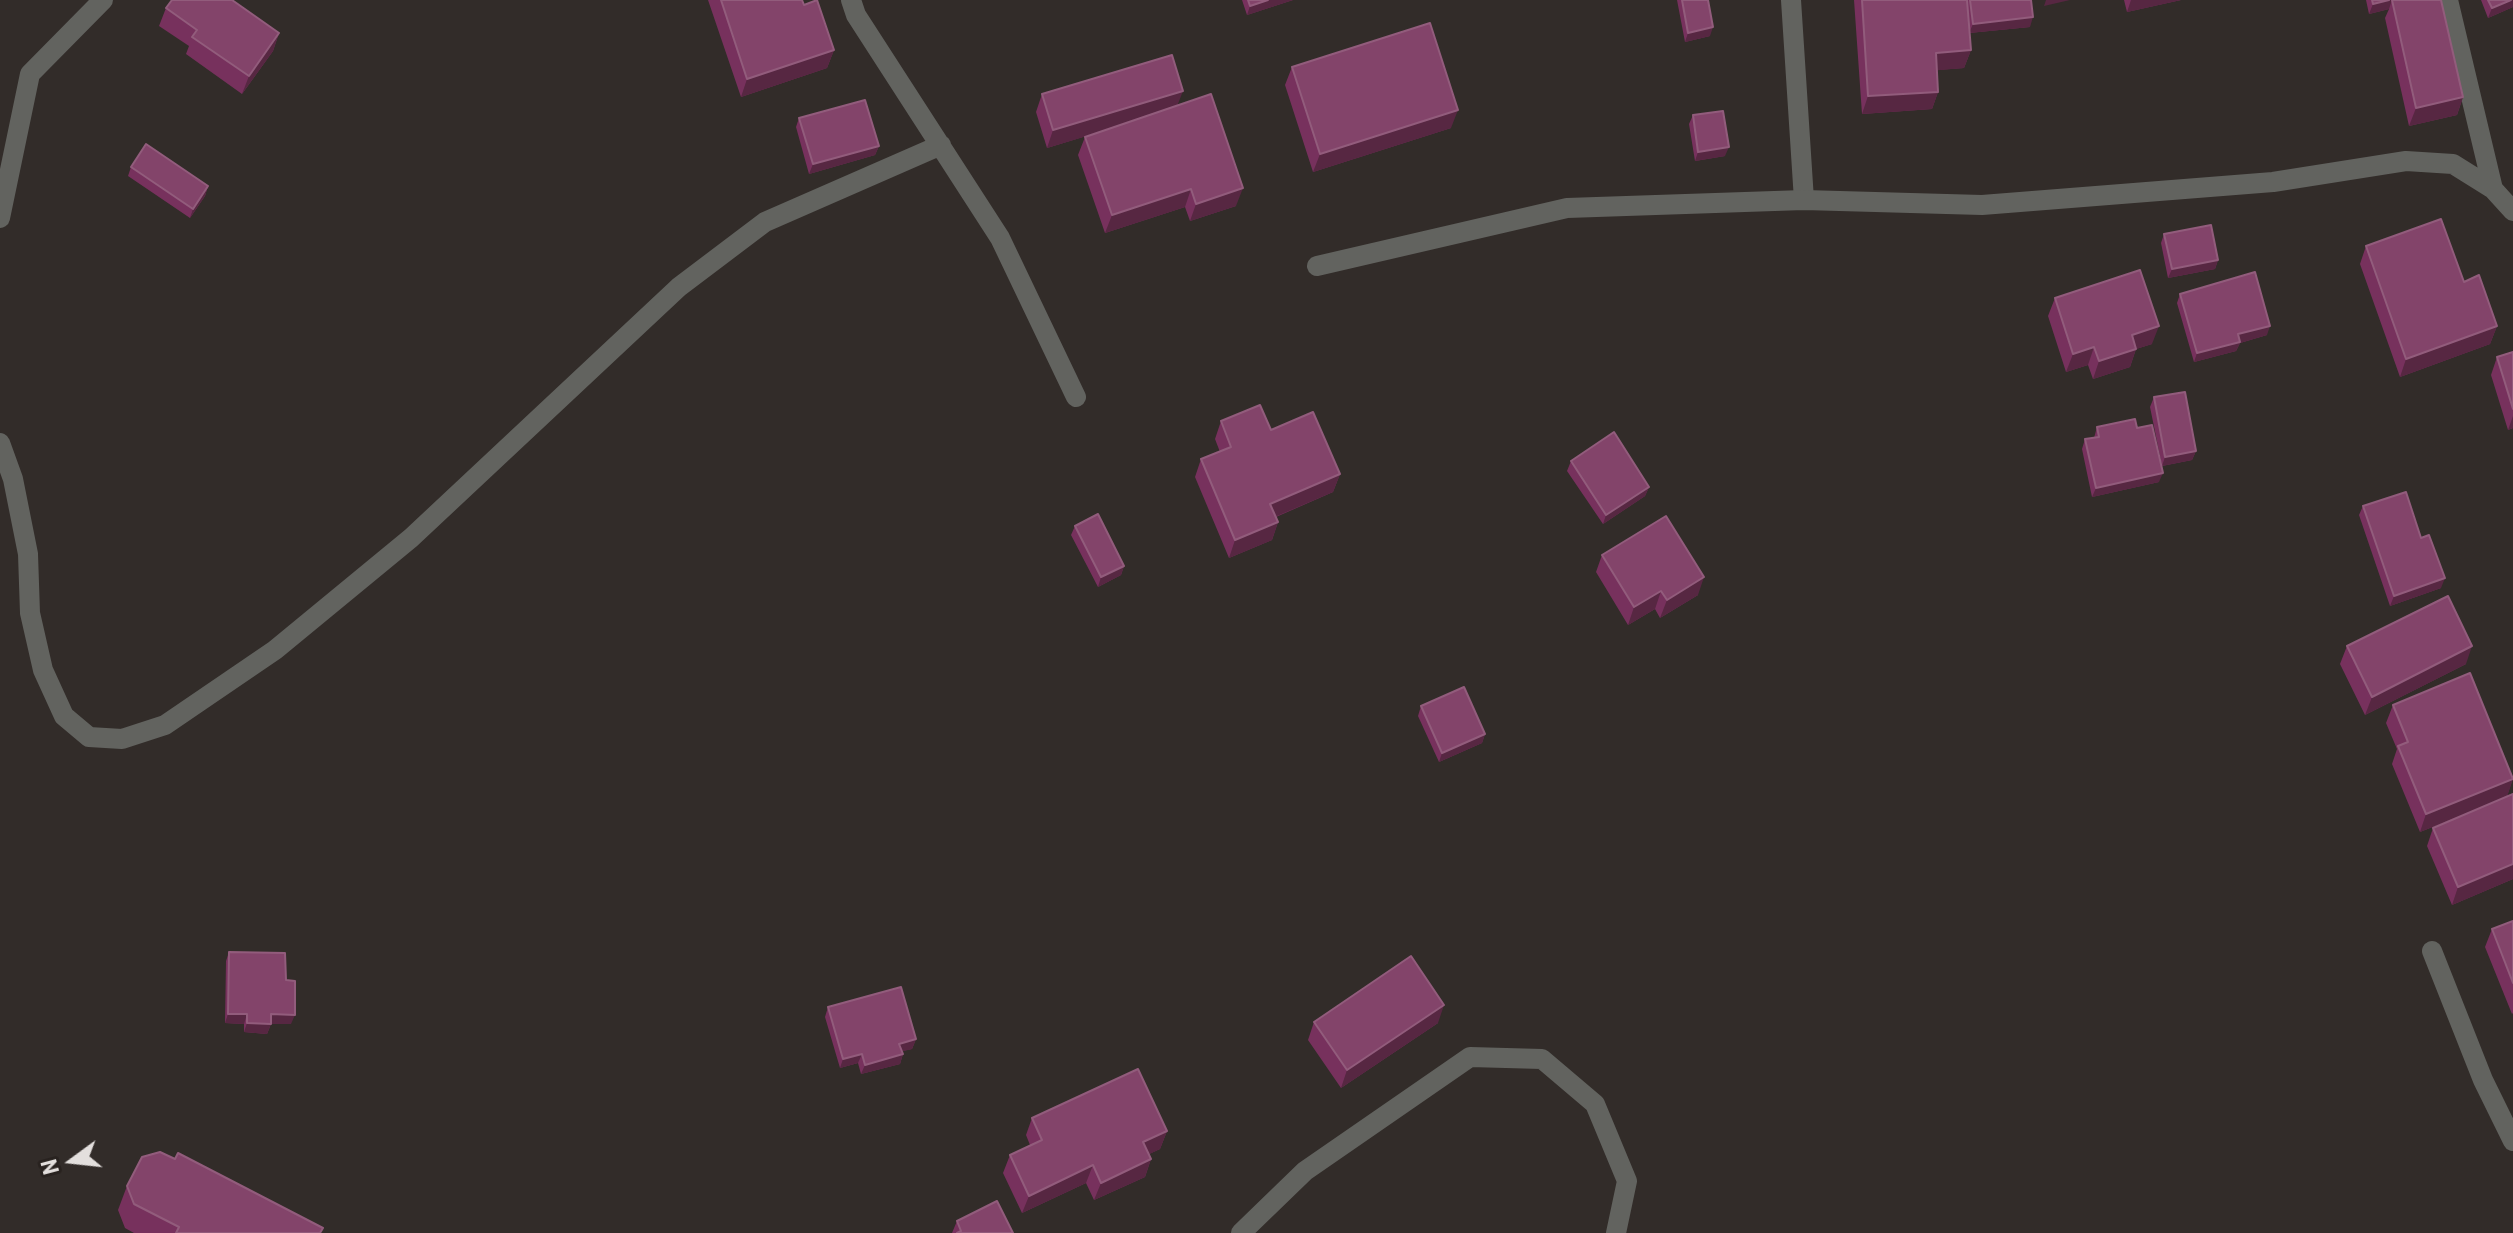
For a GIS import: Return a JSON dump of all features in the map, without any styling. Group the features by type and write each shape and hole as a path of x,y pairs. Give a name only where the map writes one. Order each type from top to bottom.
{"street":[{"path":"0,218 30,74 103,0"},
{"path":"851,0 856,15 1000,238 1076,397"},
{"path":"1791,0 1804,200"},
{"path":"2448,0 2493,189"},
{"path":"0,443 13,479 28,554 30,613 43,670 64,716 89,737 122,739 165,725 275,650 411,538 679,287 765,222 941,145"},
{"path":"1317,266 1567,208 1804,200 1982,205 2273,182 2406,161 2453,164 2493,189 2513,211"},
{"path":"2432,951 2483,1080 2513,1141"},
{"path":"1241,1233 1305,1171 1470,1057 1542,1059 1595,1104 1627,1181 1616,1233"}],"building":[{"path":"172,0 232,0 279,33 249,76 192,37 197,30 166,8"},
{"path":"721,0 802,0 804,5 817,0 834,50 747,79"},
{"path":"1248,0 1268,0 1250,6"},
{"path":"1682,0 1708,0 1713,27 1688,33"},
{"path":"1862,0 1967,0 1971,50 1936,53 1938,92 1868,96"},
{"path":"1970,0 2031,0 2033,17 1973,24"},
{"path":"2392,0 2441,0 2463,97 2416,108"},
{"path":"2488,0 2511,0 2492,8"},
{"path":"1430,23 1458,110 1320,154 1292,67"},
{"path":"1172,55 1183,91 1053,130 1042,94"},
{"path":"1211,94 1243,188 1196,204 1191,189 1112,215 1085,137"},
{"path":"865,100 879,146 813,164 799,118"},
{"path":"1723,111 1729,147 1698,152 1693,115"},
{"path":"146,144 208,186 193,209 131,167"},
{"path":"2441,219 2464,282 2479,275 2497,326 2406,359 2366,246"},
{"path":"2211,225 2218,260 2172,269 2164,234"},
{"path":"2140,270 2159,326 2132,335 2136,349 2099,361 2094,347 2073,354 2055,298"},
{"path":"2255,272 2270,326 2238,334 2240,342 2197,353 2180,294"},
{"path":"2513,352 2513,409 2497,357"},
{"path":"2185,392 2196,451 2165,457 2154,397"},
{"path":"1260,405 1271,430 1313,412 1340,474 1270,504 1278,522 1235,540 1201,459 1231,447 1221,421"},
{"path":"2135,419 2137,428 2152,425 2163,473 2096,488 2085,439 2099,437 2097,427"},
{"path":"1614,432 1649,487 1606,515 1571,461"},
{"path":"2406,492 2421,538 2429,535 2445,578 2394,596 2363,506"},
{"path":"1098,514 1124,566 1101,577 1075,526"},
{"path":"1666,516 1704,577 1667,600 1661,591 1634,607 1602,555"},
{"path":"2448,596 2472,646 2372,697 2347,646"},
{"path":"2470,673 2513,779 2426,814 2398,746 2408,742 2393,705"},
{"path":"1464,687 1485,734 1442,753 1421,706"},
{"path":"2513,794 2513,864 2458,887 2433,828"},
{"path":"2513,921 2513,983 2492,929"},
{"path":"229,952 285,953 286,980 295,981 295,1015 271,1014 271,1024 247,1023 247,1014 228,1014"},
{"path":"1411,956 1444,1005 1347,1070 1314,1022"},
{"path":"901,987 916,1039 899,1044 903,1054 865,1065 862,1054 843,1059 828,1007"},
{"path":"1138,1069 1167,1131 1143,1142 1151,1159 1101,1183 1093,1165 1029,1196 1010,1155 1042,1140 1032,1118"},
{"path":"160,1152 175,1159 178,1153 323,1228 320,1233 176,1233 179,1227 134,1204 127,1186 142,1157"},
{"path":"997,1201 1013,1233 957,1233 961,1231 957,1221"}]}
